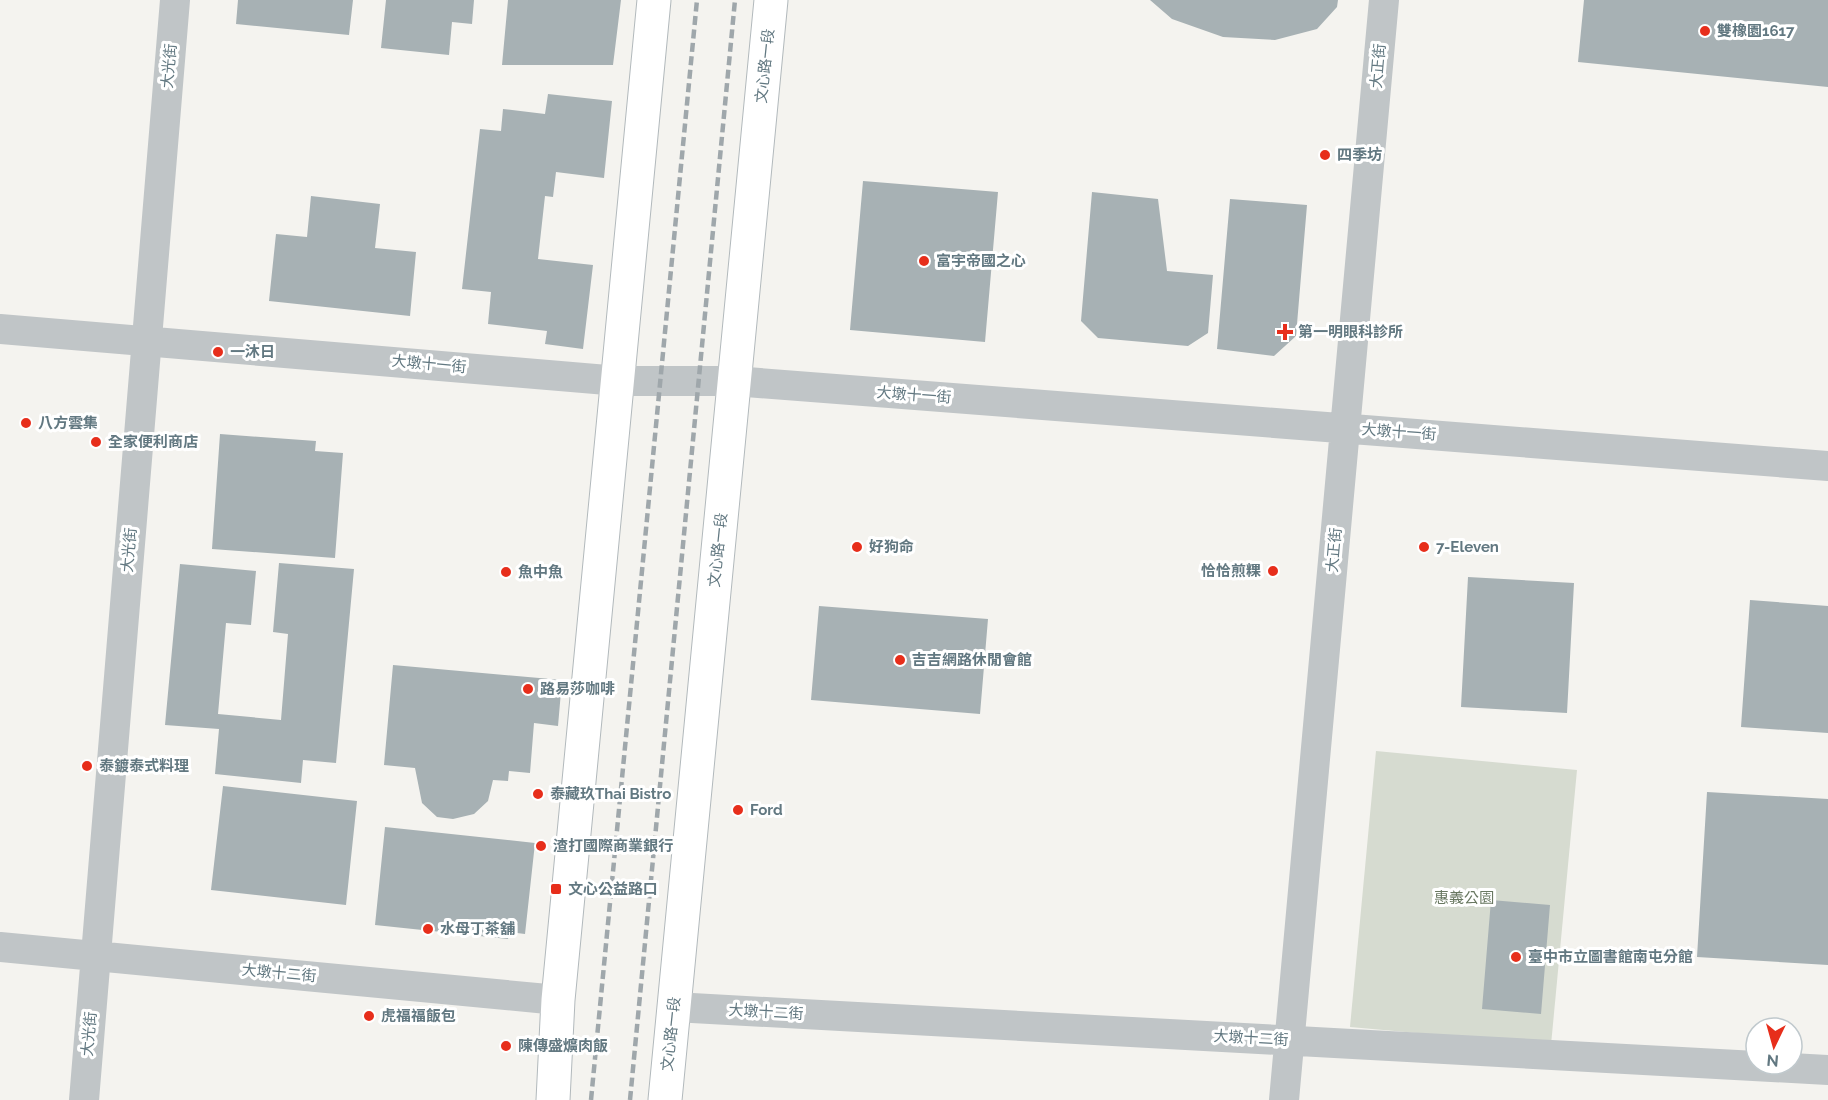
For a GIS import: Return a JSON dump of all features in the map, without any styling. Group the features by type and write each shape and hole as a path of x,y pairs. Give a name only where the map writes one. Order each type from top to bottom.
{"main road":[{"path":"553,1100 558,1000 654,0"},
{"name":"文心路一段","path":"665,1100 771,0"}],"street":[{"name":"大光街","path":"84,1100 175,0"},
{"name":"大正街","path":"1284,1100 1384,0"},
{"name":"大墩十一街","path":"0,329 146,339 619,381 734,381 1828,466"},
{"name":"大墩十二街","path":"0,947 558,1000"},
{"name":"大墩十二街","path":"674,1007 1828,1070"}],"green space":[{"name":"惠義公園","path":"1376,751 1577,770 1551,1045 1350,1027"}],"building":[{"path":"238,0 353,0 349,35 236,24"},
{"path":"386,0 474,0 472,24 452,22 449,55 381,48"},
{"path":"508,0 621,0 613,65 502,65"},
{"path":"1150,0 1338,0 1337,7 1317,29 1275,40 1223,37 1172,19"},
{"name":"雙橡園1617","path":"1584,0 1828,0 1828,87 1578,62"},
{"path":"548,94 612,101 604,178 556,172 553,197 545,196 538,259 593,265 583,349 545,344 547,331 488,324 491,292 462,289 480,129 501,131 503,109 545,114"},
{"name":"富宇帝國之心","path":"863,181 998,192 985,342 850,330"},
{"path":"1092,192 1158,199 1167,271 1213,275 1208,333 1188,346 1098,338 1081,321"},
{"path":"311,196 380,204 375,248 416,252 410,316 269,301 276,234 307,237"},
{"path":"1230,199 1307,205 1296,336 1274,356 1217,349"},
{"path":"220,434 316,441 315,451 343,453 335,558 212,549"},
{"path":"279,563 354,569 336,763 303,760 301,783 215,774 219,729 165,725 180,564 256,571 251,625 226,623 218,714 281,720 288,634 273,632"},
{"path":"1468,577 1574,583 1567,713 1461,707"},
{"path":"1750,600 1828,606 1828,733 1741,727"},
{"name":"吉吉網路休閒會館","path":"819,606 988,619 980,714 811,700"},
{"path":"393,665 562,680 558,726 534,723 530,773 509,771 508,781 493,780 488,801 474,814 453,819 437,817 422,803 415,768 384,765"},
{"path":"223,786 357,801 346,905 211,890"},
{"path":"1707,792 1828,799 1828,965 1697,957"},
{"path":"385,827 535,843 525,934 509,932 508,939 375,925"},
{"name":"臺中市立圖書館南屯分館","path":"1491,900 1550,905 1541,1014 1482,1009"}],"railway":[{"path":"591,1100 697,0"},
{"path":"630,1100 735,0"}],"place":[{"name":"雙橡園1617","path":"1705,31"},
{"name":"四季坊","path":"1325,155"},
{"name":"富宇帝國之心","path":"924,261"},
{"name":"第一明眼科診所","path":"1285,332"},
{"name":"一沐日","path":"218,352"},
{"name":"八方雲集","path":"26,423"},
{"name":"全家便利商店","path":"96,442"},
{"name":"好狗命","path":"857,547"},
{"name":"7-Eleven","path":"1424,547"},
{"name":"恰恰煎粿","path":"1273,571"},
{"name":"魚中魚","path":"506,572"},
{"name":"吉吉網路休閒會館","path":"900,660"},
{"name":"路易莎咖啡","path":"528,689"},
{"name":"泰鍍泰式料理","path":"87,766"},
{"name":"泰藏玖Thai Bistro","path":"538,794"},
{"name":"Ford","path":"738,810"},
{"name":"渣打國際商業銀行","path":"541,846"},
{"name":"文心公益路口","path":"556,889"},
{"name":"水母丁茶舖","path":"428,929"},
{"name":"臺中市立圖書館南屯分館","path":"1516,957"},
{"name":"虎福福飯包","path":"369,1016"},
{"name":"陳傳盛爌肉飯","path":"506,1046"}]}
